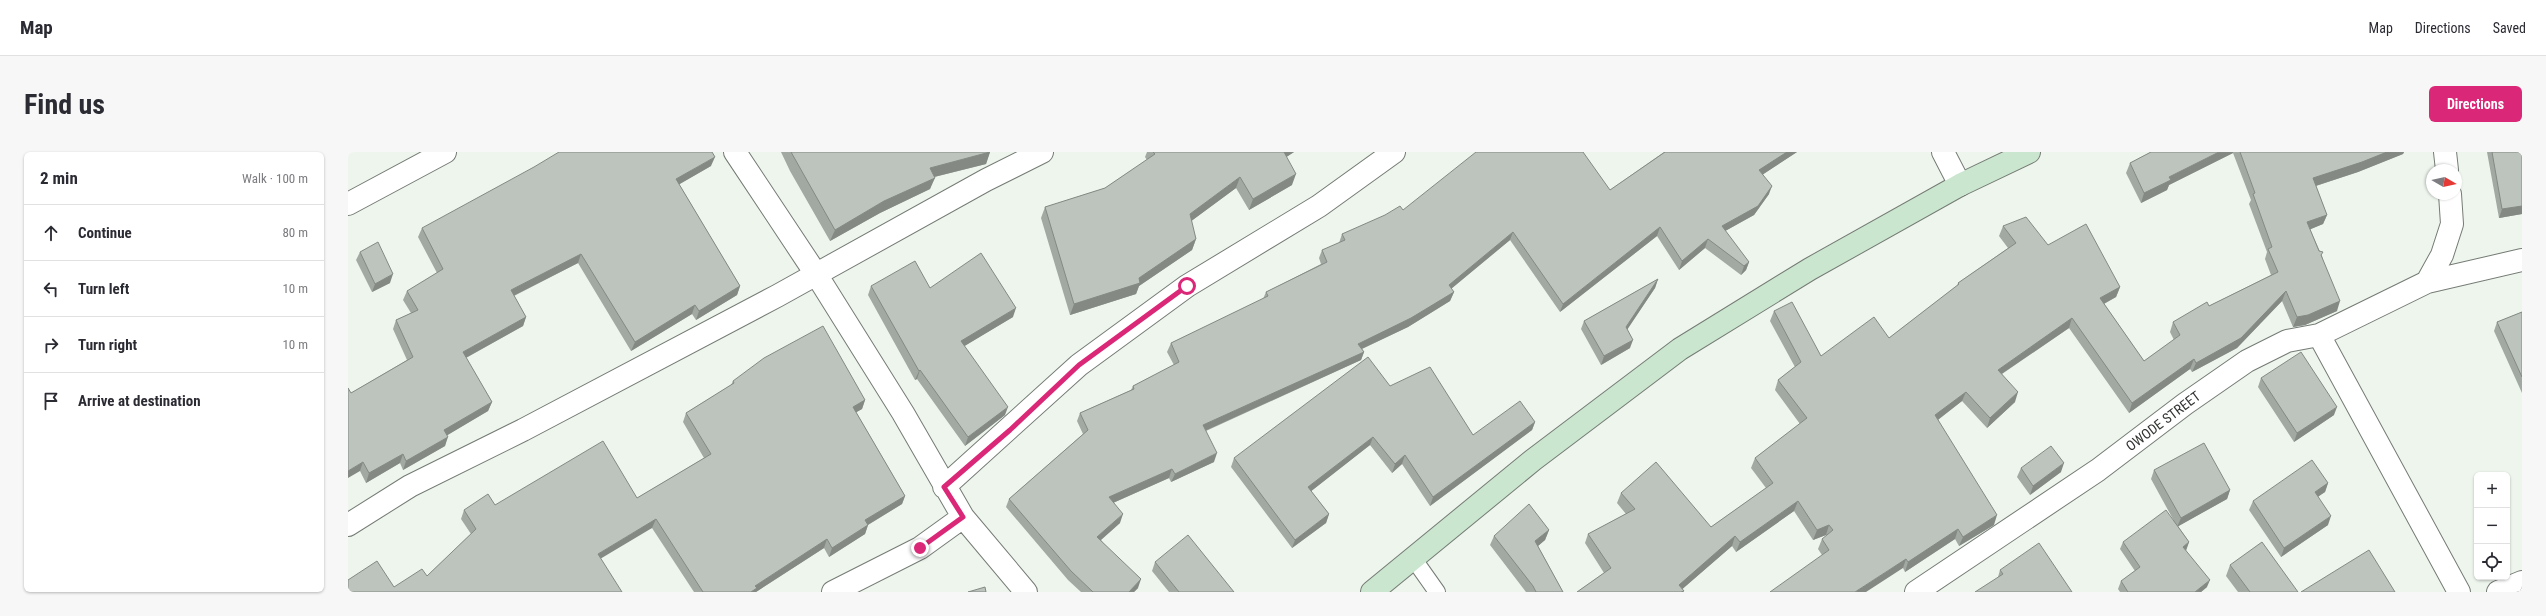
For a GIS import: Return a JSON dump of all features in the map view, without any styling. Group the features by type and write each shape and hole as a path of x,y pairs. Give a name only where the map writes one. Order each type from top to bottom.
{"main road":[{"path":"1372,592 1533,460 1680,349 1810,269 1960,185 2029,152"}],"street":[{"path":"348,204 445,152"},
{"path":"735,152 816,274 903,413 944,487 963,517 1026,592"},
{"path":"348,525 410,486 523,430 816,274 986,180 1042,152"},
{"path":"944,487 1092,356 1187,286 1319,206 1394,152"},
{"path":"1942,152 1960,185"},
{"path":"2445,152 2446,164"},
{"path":"2427,282 2442,255 2452,224 2450,200"},
{"name":"OWODE STREET","path":"1916,592 2098,470 2185,404 2247,361 2287,341 2319,335 2427,282 2522,260"},
{"path":"2319,335 2459,592"},
{"path":"832,592 920,548 963,517"},
{"path":"2498,592 2522,582"}],"lane":[{"path":"1413,558 1437,592"}],"building":[{"path":"559,152 712,152 715,157 676,179 740,286 699,311 695,305 635,342 581,254 511,290 526,317 463,352 492,402 444,430 448,437 406,461 403,454 369,473 363,462 348,471 348,388 351,393 413,357 396,320 418,310 407,291 443,269 422,228"},
{"path":"791,152 990,152 930,168 935,178 884,201 835,230"},
{"path":"1153,152 1284,152 1296,174 1253,199 1240,177 1190,214 1196,239 1139,278 1140,283 1074,304 1045,207 1105,188 1155,154"},
{"path":"1476,152 1583,152 1610,190 1665,152 1787,152 1759,170 1772,186 1758,206 1722,226 1749,262 1744,266 1708,239 1682,261 1660,227 1563,304 1513,232 1449,285 1454,292 1411,318 1358,344 1364,352 1203,425 1217,453 1175,474 1172,469 1109,497 1123,514 1097,537 1141,579 1129,592 1093,592 1071,571 1009,499 1088,430 1080,413 1134,389 1133,386 1179,362 1171,343 1268,296 1266,292 1327,262 1322,250 1345,240 1342,234 1385,215 1400,206 1403,210"},
{"path":"2151,152 2219,152 2169,177 2171,180 2144,193 2130,163"},
{"path":"2240,152 2387,152 2313,178 2327,215 2307,222 2319,251 2323,252 2321,255 2340,301 2308,315 2297,317 2286,291 2241,338 2196,363 2194,359 2132,403 2072,318 1998,370 2018,392 1990,418 1966,392 1935,415 1997,515 1963,537 1958,529 1908,562 1906,559 1855,592 1770,592 1829,550 1822,539 1833,530 1829,525 1817,530 1798,501 1740,542 1735,536 1679,585 1684,591 1577,592 1611,568 1588,534 1635,509 1621,493 1656,462 1711,527 1773,483 1755,458 1807,418 1778,380 1801,362 1774,311 1792,302 1821,356 1874,317 1889,338 1959,284 1958,283 2016,243 2003,226 2026,217 2048,245 2086,224 2120,287 2100,298 2144,361 2180,335 2173,322 2207,302 2209,306 2278,272 2268,249 2272,247"},
{"path":"2492,152 2522,152 2522,206 2502,209"},
{"path":"378,242 393,274 375,284 360,252"},
{"path":"981,253 1016,308 961,341 1008,407 968,437 920,370 919,371 871,286 915,261 930,288"},
{"path":"1658,279 1626,327 1633,340 1604,356 1584,321"},
{"path":"2522,312 2522,377 2497,322"},
{"path":"823,326 865,400 853,407 905,496 865,520 868,525 832,548 827,539 755,586 757,588 751,592 703,592 656,519 598,554 622,592 348,592 348,580 377,561 394,587 422,569 427,576 476,529 464,510 488,494 495,505 603,441 637,498 711,454 686,413 734,383 733,381 764,358"},
{"path":"2301,352 2337,407 2297,433 2261,378"},
{"path":"1368,357 1390,386 1430,367 1473,435 1520,401 1535,422 1433,497 1405,455 1395,464 1373,437 1308,487 1329,514 1295,540 1234,458"},
{"path":"2204,443 2230,490 2181,518 2154,470"},
{"path":"2051,446 2064,463 2033,486 2021,468"},
{"path":"2312,460 2328,483 2315,492 2331,516 2284,548 2253,501"},
{"path":"1529,504 1549,530 1535,541 1563,592 1536,592 1494,536"},
{"path":"2166,510 2189,542 2183,547 2210,580 2195,592 2128,592 2121,581 2140,567 2123,542"},
{"path":"1188,535 1234,592 1179,592 1155,562"},
{"path":"2262,542 2298,592 2250,592 2230,565"},
{"path":"2039,543 2072,592 1975,592 2003,574 2000,570"},
{"path":"2369,550 2395,592 2301,592"},
{"path":"985,587 986,592 968,592"}],"route":[{"path":"920,548 963,517 944,487 1010,430 1079,365 1187,286"}]}
